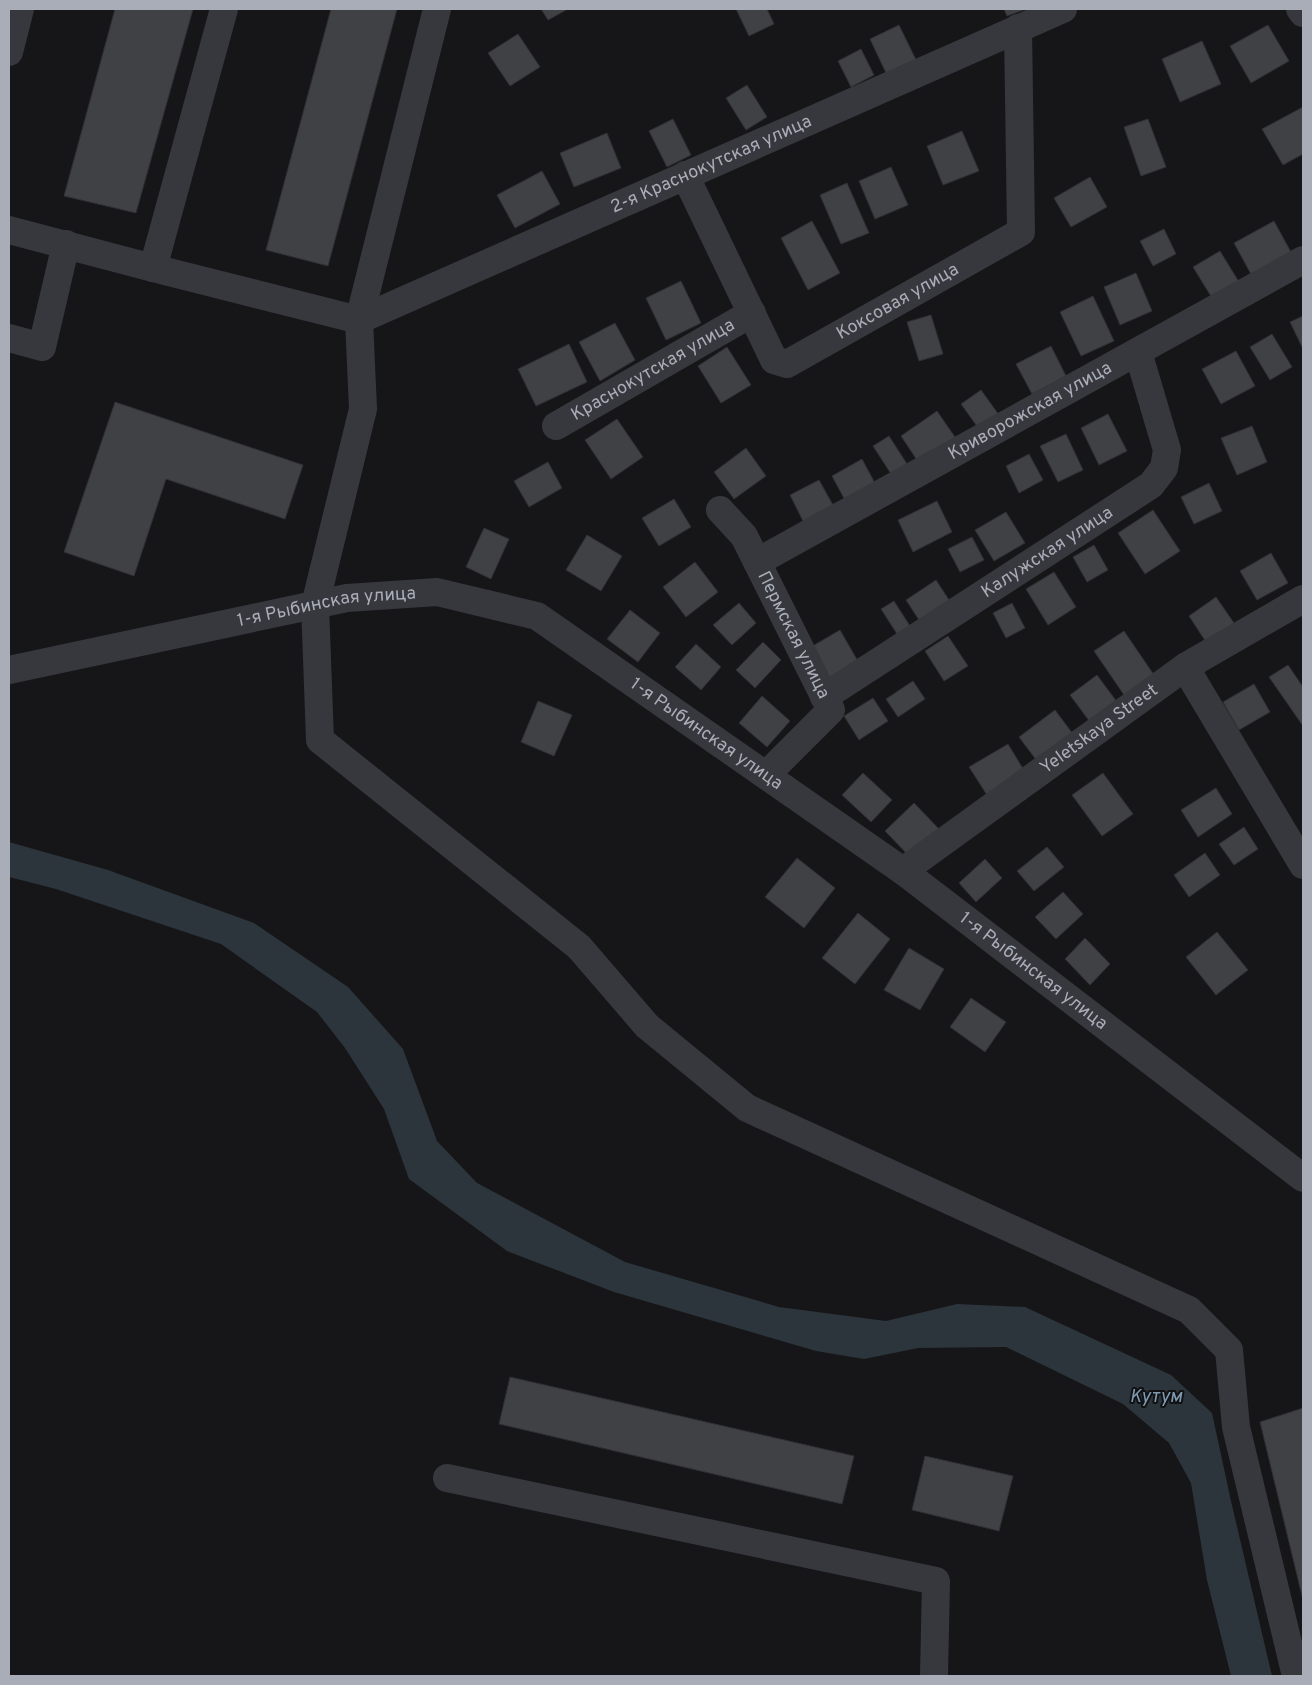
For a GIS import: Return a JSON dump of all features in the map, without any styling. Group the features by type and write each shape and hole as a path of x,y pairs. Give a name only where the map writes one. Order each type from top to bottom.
{"street":[{"path":"9,52 20,9"},
{"path":"153,268 224,9"},
{"path":"437,9 359,320 363,409 315,605 320,740 579,947 647,1026 747,1108 1190,1310 1229,1350 1236,1427 1296,1676"},
{"name":"2-я Краснокутская улица","path":"359,320 1062,9"},
{"path":"1300,9 1303,13"},
{"name":"Коксовая улица","path":"685,175 774,360 787,364 1021,232 1018,28"},
{"path":"9,230 359,320"},
{"path":"9,338 42,347 66,244"},
{"name":"Криворожская улица","path":"757,562 1303,260"},
{"name":"Краснокутская улица","path":"556,426 752,313"},
{"name":"Калужская улица","path":"824,697 1151,485 1164,468 1167,450 1138,352"},
{"name":"Пермская улица","path":"720,510 744,536 831,710 766,775"},
{"name":"1-я Рыбинская улица","path":"9,670 347,598 437,592 537,616 903,871 1303,1178"},
{"name":"Yeletskaya Street","path":"903,871 1185,667 1303,599"},
{"path":"1185,667 1303,865"},
{"path":"447,1478 936,1581 934,1676"}],"water":[{"name":"Кутум","path":"9,842 108,870 254,923 348,987 403,1049 437,1141 477,1183 625,1262 779,1307 886,1321 957,1304 1025,1307 1171,1375 1212,1413 1272,1676 1231,1676 1207,1580 1191,1483 1169,1443 1123,1404 1006,1347 918,1348 864,1359 816,1351 614,1292 507,1251 409,1179 384,1109 345,1048 317,1012 221,944 56,889 9,877"}],"building":[{"path":"115,9 193,9 136,213 64,196"},
{"path":"331,9 397,9 328,266 266,250"},
{"path":"541,9 568,9 548,20"},
{"path":"736,9 767,9 774,24 749,36"},
{"path":"1004,9 1026,9 1007,16"},
{"path":"899,25 917,62 887,75 870,39"},
{"path":"1268,25 1289,61 1251,83 1230,46"},
{"path":"518,34 540,67 510,86 488,53"},
{"path":"1202,41 1221,84 1180,102 1162,59"},
{"path":"861,49 874,75 851,87 838,61"},
{"path":"747,85 767,117 746,130 726,98"},
{"path":"1303,107 1303,154 1283,165 1262,129"},
{"path":"673,119 691,155 667,167 649,131"},
{"path":"1148,119 1166,167 1141,176 1124,127"},
{"path":"962,131 979,171 943,185 927,146"},
{"path":"607,133 621,168 574,187 560,153"},
{"path":"891,167 908,205 875,219 859,181"},
{"path":"542,171 560,204 515,228 497,195"},
{"path":"1090,177 1107,207 1071,227 1054,198"},
{"path":"847,183 869,233 841,244 820,195"},
{"path":"812,221 840,273 808,290 781,238"},
{"path":"1274,221 1292,254 1252,276 1234,243"},
{"path":"1164,229 1176,254 1153,266 1140,241"},
{"path":"1220,251 1239,282 1212,298 1193,267"},
{"path":"1136,273 1152,311 1120,325 1104,287"},
{"path":"681,281 701,323 666,340 646,298"},
{"path":"1093,296 1114,341 1081,356 1060,312"},
{"path":"931,315 943,354 919,361 907,322"},
{"path":"1303,316 1303,349 1290,322"},
{"path":"615,323 635,360 600,381 579,342"},
{"path":"1272,334 1292,367 1270,380 1250,347"},
{"path":"569,344 587,382 536,406 518,369"},
{"path":"1051,346 1066,376 1032,394 1016,364"},
{"path":"727,347 751,385 721,403 698,366"},
{"path":"1236,351 1255,386 1221,404 1202,369"},
{"path":"981,390 999,415 979,429 961,404"},
{"path":"115,402 303,465 285,519 166,479 134,576 64,552"},
{"path":"937,411 957,440 921,466 901,436"},
{"path":"1108,414 1127,451 1099,465 1081,428"},
{"path":"617,419 643,457 611,479 585,440"},
{"path":"1252,426 1267,462 1237,475 1221,438"},
{"path":"1066,434 1083,470 1058,482 1040,446"},
{"path":"889,436 909,467 893,477 873,446"},
{"path":"746,448 766,476 734,499 714,472"},
{"path":"1029,454 1043,480 1019,493 1006,466"},
{"path":"862,459 876,485 846,502 832,476"},
{"path":"548,462 562,488 529,507 514,481"},
{"path":"819,480 833,505 803,521 790,495"},
{"path":"1209,483 1222,511 1194,524 1181,497"},
{"path":"674,499 691,527 659,546 642,518"},
{"path":"937,501 952,532 913,552 898,520"},
{"path":"1153,510 1180,551 1145,574 1118,533"},
{"path":"1006,512 1025,543 994,561 975,530"},
{"path":"484,528 509,539 491,579 466,567"},
{"path":"587,535 622,556 601,591 566,570"},
{"path":"972,537 984,560 960,572 948,549"},
{"path":"1094,545 1108,570 1087,582 1073,557"},
{"path":"1271,553 1288,583 1257,600 1240,571"},
{"path":"695,562 718,592 686,617 663,587"},
{"path":"1054,572 1076,607 1048,625 1026,589"},
{"path":"936,580 951,603 921,623 906,600"},
{"path":"1216,597 1234,623 1206,642 1189,616"},
{"path":"894,601 910,626 897,634 881,609"},
{"path":"739,603 756,623 732,645 713,625"},
{"path":"1012,603 1025,628 1006,638 993,613"},
{"path":"630,610 660,633 638,662 607,639"},
{"path":"840,630 859,663 829,680 811,647"},
{"path":"1124,631 1154,675 1124,695 1094,651"},
{"path":"948,636 968,666 944,681 925,651"},
{"path":"763,642 781,660 755,688 736,670"},
{"path":"696,644 721,667 701,690 675,667"},
{"path":"1288,665 1303,687 1303,726 1269,677"},
{"path":"1097,675 1117,702 1090,722 1070,695"},
{"path":"913,681 925,699 898,717 886,699"},
{"path":"1254,684 1270,712 1239,730 1223,702"},
{"path":"762,696 790,721 767,747 739,723"},
{"path":"873,698 888,721 859,740 844,716"},
{"path":"538,701 572,715 554,756 521,742"},
{"path":"1055,710 1073,734 1037,761 1019,737"},
{"path":"1008,744 1025,772 987,795 969,767"},
{"path":"863,773 892,800 871,822 842,795"},
{"path":"1103,773 1133,814 1102,836 1072,795"},
{"path":"1216,788 1232,814 1198,837 1181,810"},
{"path":"914,803 940,830 911,858 885,831"},
{"path":"1244,827 1258,849 1234,865 1219,844"},
{"path":"1047,847 1064,867 1034,891 1017,871"},
{"path":"1205,853 1220,875 1189,897 1174,875"},
{"path":"797,858 835,888 804,928 765,897"},
{"path":"985,859 1002,878 976,902 959,883"},
{"path":"1063,892 1083,914 1056,939 1035,917"},
{"path":"858,913 890,939 855,984 822,958"},
{"path":"1217,932 1248,970 1216,995 1186,957"},
{"path":"1085,938 1110,964 1090,985 1065,959"},
{"path":"909,948 944,969 920,1010 884,990"},
{"path":"971,998 1006,1022 985,1052 950,1027"},
{"path":"510,1377 854,1456 842,1504 499,1424"},
{"path":"1303,1408 1303,1600 1260,1422"},
{"path":"925,1456 1013,1476 999,1531 912,1510"}]}
